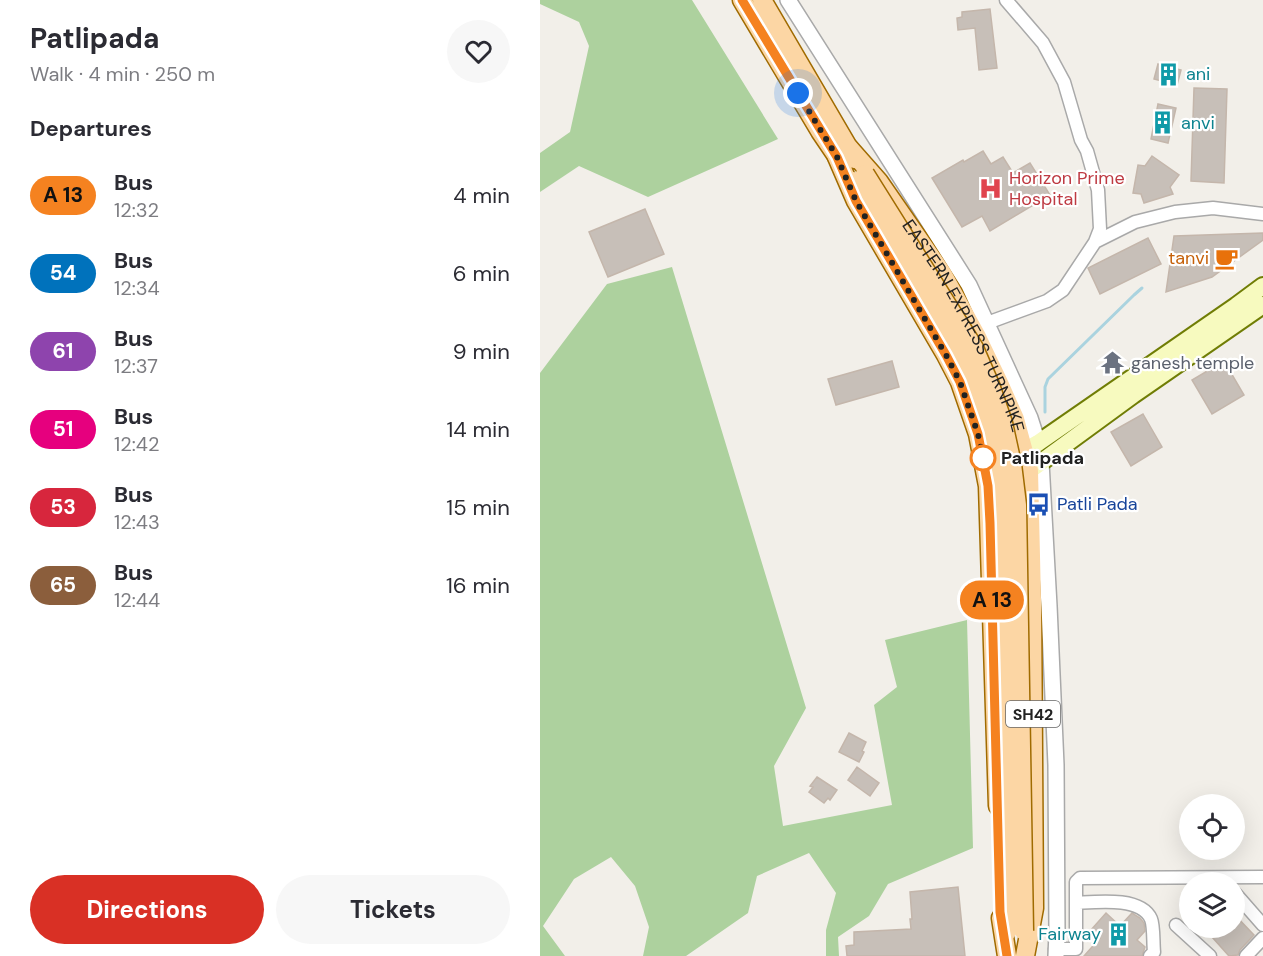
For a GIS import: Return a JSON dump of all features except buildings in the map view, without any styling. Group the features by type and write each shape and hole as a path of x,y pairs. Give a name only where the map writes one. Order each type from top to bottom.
{"main road":[{"name":"SH42","path":"742,0 843,153"},
{"name":"SH42","path":"762,0 843,153"},
{"path":"843,153 974,348 990,384 1003,423 1012,464 1017,505 1016,956"},
{"name":"EASTERN EXPRESS TURNPIKE","path":"843,153 879,182 942,273 976,334 1015,419 1031,448 1035,467 1032,611 1034,908 1016,956"},
{"name":"EASTERN EXPRESS TURNPIKE","path":"843,153 856,201 946,355 960,382 978,434 987,479 1000,912 1016,956"},
{"path":"987,479 1263,286"},
{"path":"987,479 1035,467 1133,395 1263,305"}],"street":[{"path":"788,0 969,285 1030,418 1031,448"},
{"path":"987,323 1047,301 1063,290 1095,242 1100,229 1098,190 1064,82 1043,43 1006,0"},
{"path":"1095,242 1135,222 1175,212 1213,208 1263,214"},
{"path":"1035,467 1050,618 1056,765 1056,952 1078,952 1076,882 1080,878 1179,879"},
{"path":"1245,878 1263,877"},
{"path":"1076,903 1126,902 1145,911 1151,919 1154,952 1150,956"},
{"path":"1245,905 1263,925"},
{"path":"1176,925 1210,956"},
{"path":"1246,956 1263,938"}],"green space":[{"path":"540,0 692,0 778,139 648,197 579,166 540,192 540,153 570,132 589,46 579,22 540,4"},
{"path":"672,267 806,708 774,766 783,826 892,805 874,705 897,687 885,640 967,620 973,848 888,884 869,916 838,937 839,956 826,956 826,930 836,893 809,853 757,876 748,913 686,956 643,956 649,927 635,886 611,857 574,879 543,926 565,956 540,956 540,373 607,284"}],"waterway":[{"path":"1045,412 1045,387 1048,379 1142,288"}],"bus line":[{"path":"742,0 837,157 856,201 946,355 960,382 978,434 988,486 1000,912 1007,956"}],"place":[{"name":"ani","path":"1168,74"},
{"name":"anvi","path":"1163,123"},
{"name":"Horizon Prime Hospital","path":"991,188"},
{"name":"tanvi","path":"1227,258"},
{"name":"ganesh temple","path":"1113,363"},
{"name":"Patlipada","path":"983,458"},
{"name":"Patli Pada","path":"1039,504"},
{"name":"Fairway","path":"1119,934"}],"route":[{"path":"798,93 837,157 856,201 960,382 978,434 983,458"}]}
